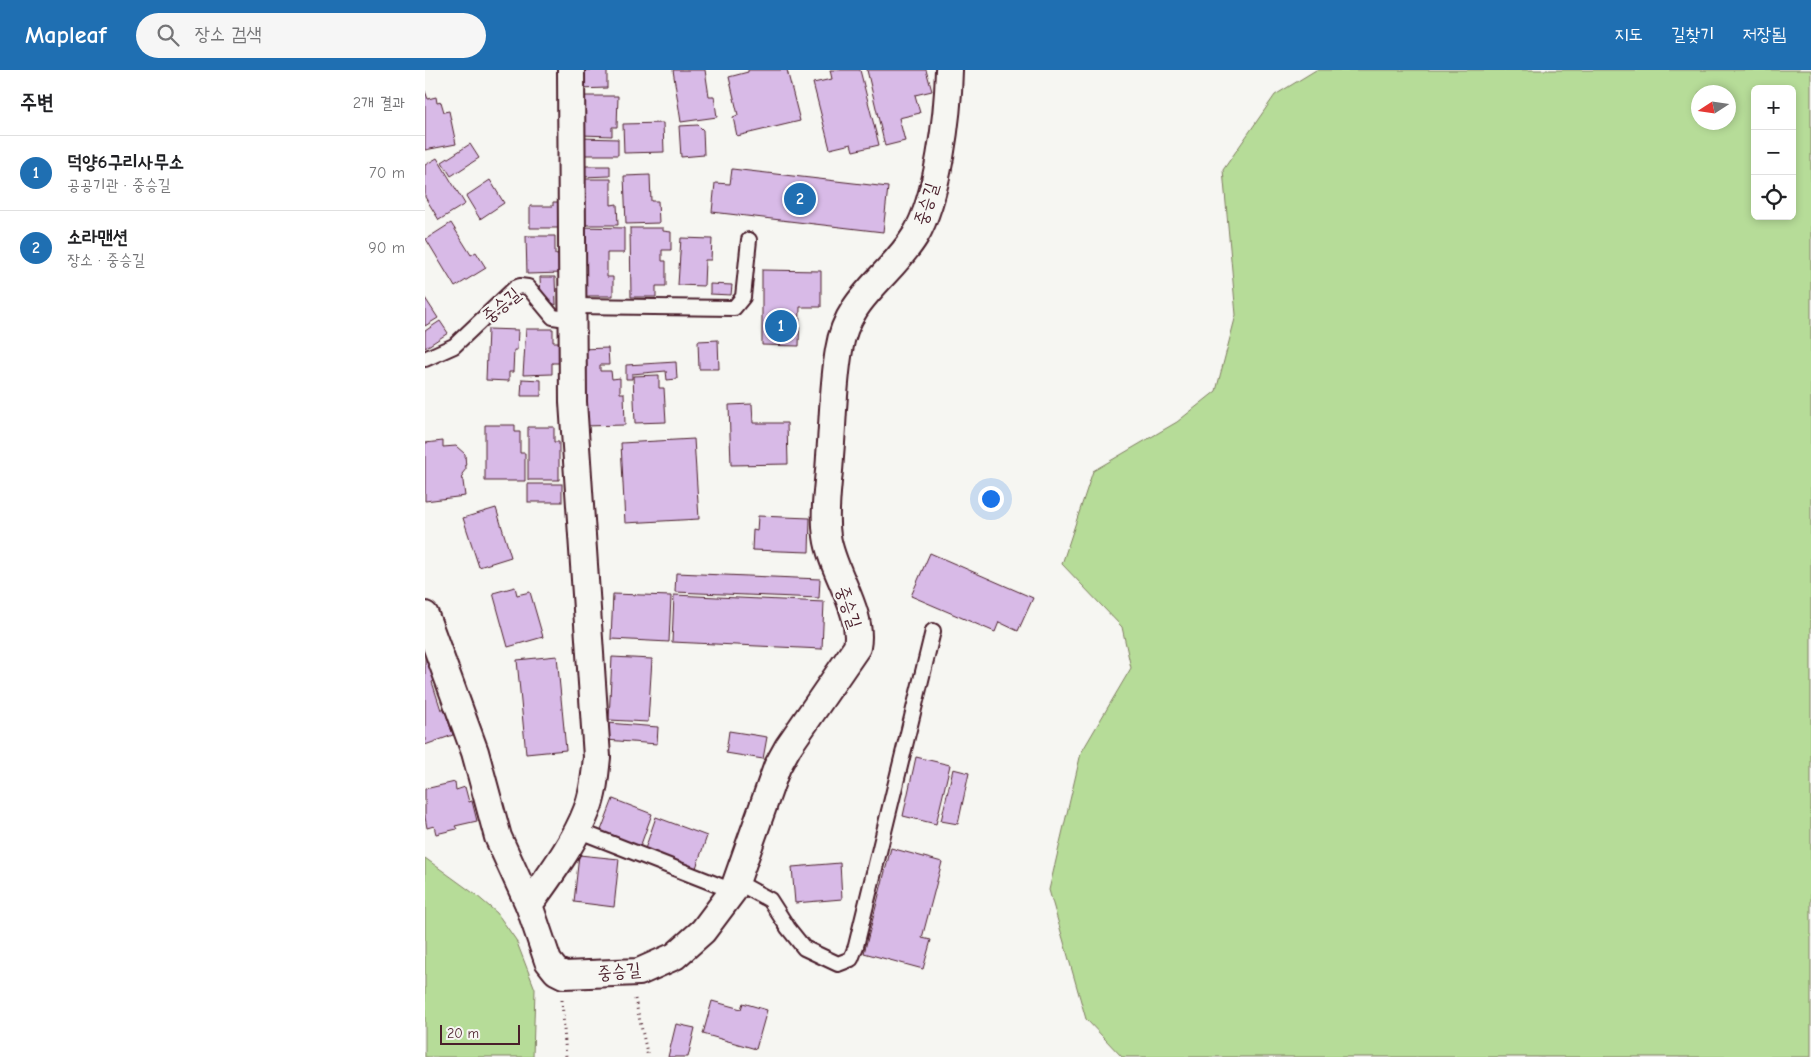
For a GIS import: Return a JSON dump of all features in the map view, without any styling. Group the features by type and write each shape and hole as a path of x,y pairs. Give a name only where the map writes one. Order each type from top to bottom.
{"street":[{"path":"529,905 555,869 587,810 595,784 597,757 573,402 571,70"},
{"name":"중승길","path":"559,972 564,975 629,973 649,969 675,956 708,925 735,886 777,767 788,747 857,647 858,621 833,565 826,534 839,351 848,319 855,308 870,288 905,250 922,224 928,207 946,124 949,70"},
{"path":"425,616 475,752 498,838 529,905 548,961 559,972"}],"lane":[{"name":"중승길","path":"425,359 454,346 515,288 520,286 528,287 553,318 573,313 734,308 743,297 749,240"},
{"path":"577,830 735,886 761,893 770,900 792,934 804,948 838,964 851,958 856,946 933,631"}],"path":[{"path":"559,972 566,1057"},
{"path":"629,973 648,1057"}],"green space":[{"path":"1316,70 1811,70 1811,1057 1122,1057 1086,1019 1049,890 1081,753 1131,668 1122,627 1062,564 1093,471 1177,422 1216,391 1236,315 1223,170 1275,95"},
{"path":"425,858 476,895 497,913 516,940 535,989 533,1057 425,1057"}],"building":[{"path":"578,70 607,70 607,88 579,89"},
{"path":"673,70 705,70 709,96 714,96 717,117 681,122"},
{"path":"748,70 787,70 800,121 737,136 733,117 738,115 729,77 748,72"},
{"path":"830,70 860,70 879,145 853,151 851,144 830,149 813,83 832,79"},
{"path":"867,70 926,70 932,91 915,95 920,113 899,118 905,141 885,146"},
{"path":"425,91 428,99 436,97 437,103 441,102 444,112 449,111 456,144 425,150"},
{"path":"581,96 618,96 617,127 612,127 612,136 581,135"},
{"path":"663,123 664,152 624,153 623,124"},
{"path":"698,125 703,130 704,155 681,157 679,126"},
{"path":"581,138 618,139 618,155 580,155"},
{"path":"470,144 479,158 451,176 442,162"},
{"path":"437,158 465,204 439,220 425,197 425,165"},
{"path":"581,166 610,166 610,176 582,177"},
{"path":"732,169 888,187 883,232 712,212 715,183 730,184"},
{"path":"650,175 651,201 658,201 659,223 626,224 624,176"},
{"path":"581,179 611,179 611,205 617,204 618,225 581,225"},
{"path":"490,180 504,203 480,219 466,196"},
{"path":"553,202 561,202 561,228 530,228 530,206 553,206"},
{"path":"451,223 471,255 476,252 486,268 455,287 426,239"},
{"path":"579,227 624,228 624,253 607,253 607,277 613,277 613,296 583,296"},
{"path":"630,228 663,228 663,231 671,232 671,250 662,250 662,261 666,261 666,286 656,286 656,297 631,297"},
{"path":"526,236 555,236 555,254 562,253 563,273 527,274"},
{"path":"681,238 712,239 711,260 705,260 704,286 678,285"},
{"path":"762,270 821,271 821,307 800,307 799,346 762,345"},
{"path":"540,277 555,277 556,305 541,297"},
{"path":"710,284 732,285 731,295 710,294"},
{"path":"425,298 438,318 425,326"},
{"path":"440,321 448,333 425,348 425,331"},
{"path":"488,329 518,330 517,350 514,350 513,372 509,372 509,381 486,380"},
{"path":"526,329 553,329 553,342 559,342 559,363 552,363 552,374 523,375"},
{"path":"718,340 719,369 699,369 698,341"},
{"path":"608,348 609,365 600,365 600,371 611,371 612,379 620,378 620,393 624,393 625,425 583,426 580,349"},
{"path":"676,362 677,379 667,380 666,371 632,374 632,379 626,379 626,365"},
{"path":"659,375 659,388 664,388 666,422 635,423 633,376"},
{"path":"522,379 541,380 541,396 521,396"},
{"path":"752,404 753,423 787,423 788,464 731,465 729,405"},
{"path":"485,425 515,425 515,432 520,432 520,453 525,453 525,481 485,481"},
{"path":"528,427 554,427 554,442 559,442 559,480 528,480"},
{"path":"694,439 699,519 625,523 621,443"},
{"path":"443,441 443,447 456,446 465,454 466,469 462,474 465,496 425,501 425,443"},
{"path":"528,484 562,484 562,502 528,502"},
{"path":"496,508 511,557 479,567 463,518"},
{"path":"758,516 810,518 809,552 752,550 753,530 757,531"},
{"path":"930,553 1033,598 1018,631 999,622 995,632 911,596"},
{"path":"676,573 820,579 819,598 675,592"},
{"path":"515,587 517,595 530,592 543,637 508,647 493,593"},
{"path":"613,594 671,596 669,642 611,639"},
{"path":"674,595 824,602 822,649 672,642"},
{"path":"425,649 436,680 432,682 441,710 444,708 453,735 425,745"},
{"path":"557,656 566,750 526,754 517,660"},
{"path":"612,657 652,659 648,722 609,720"},
{"path":"607,723 658,727 657,744 606,740"},
{"path":"729,731 767,737 763,759 726,753"},
{"path":"916,757 950,765 936,824 903,816"},
{"path":"953,769 969,773 958,824 941,821"},
{"path":"455,782 456,790 465,787 469,802 472,801 477,821 455,826 457,829 436,834 434,826 427,828 425,789"},
{"path":"613,799 652,814 640,847 600,833"},
{"path":"656,817 707,836 696,868 645,849"},
{"path":"891,848 942,862 922,938 931,940 923,969 864,953"},
{"path":"579,855 619,859 614,907 574,902"},
{"path":"840,863 842,899 795,903 792,867"},
{"path":"712,1001 741,1009 743,1003 767,1010 756,1049 703,1034"},
{"path":"676,1024 695,1028 688,1057 668,1057"}],"place":[{"name":"소라맨션","path":"800,199"},
{"name":"덕양6구리사무소","path":"781,326"}]}
